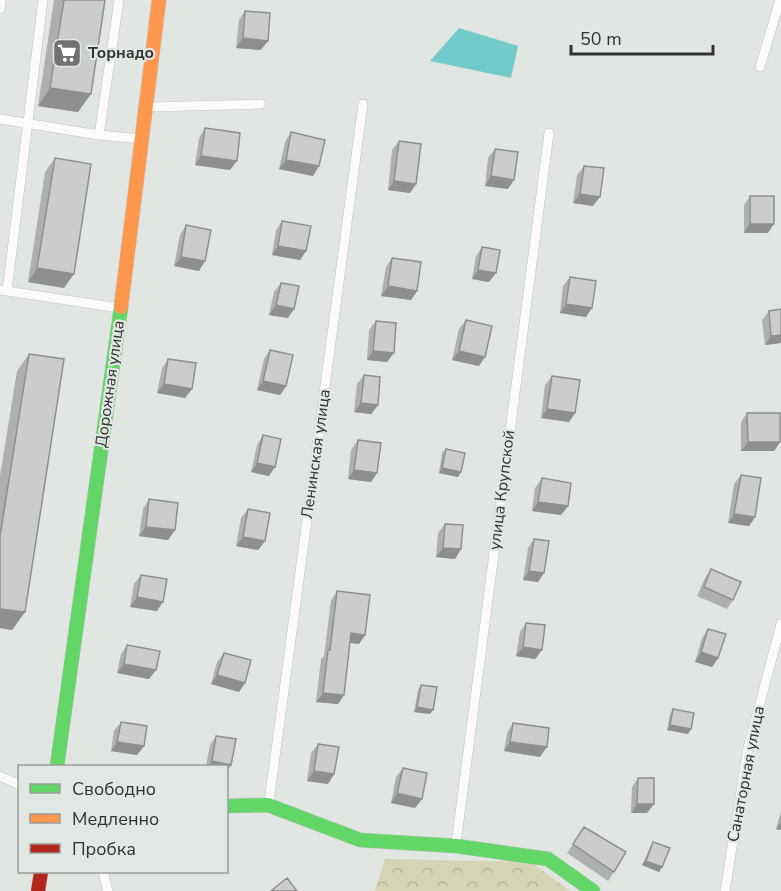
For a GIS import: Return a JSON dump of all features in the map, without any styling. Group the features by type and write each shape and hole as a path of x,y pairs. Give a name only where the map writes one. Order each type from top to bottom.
{"street":[{"name":"Дорожная улица","path":"57,765 121,308 159,0"},
{"path":"228,806 268,804 360,840 456,846 548,859 593,891"},
{"path":"38,891 41,873"}],"lane":[{"path":"0,9 1,0"},
{"path":"42,0 28,124 4,290 121,308"},
{"path":"99,135 119,0"},
{"path":"760,67 780,0"},
{"path":"147,107 261,104"},
{"name":"Ленинская улица","path":"268,804 363,104"},
{"path":"0,119 142,140"},
{"name":"улица Крупской","path":"456,846 549,133"},
{"name":"Санаторная улица","path":"725,891 748,748 781,624"},
{"path":"0,776 18,784"},
{"path":"103,873 108,891"}],"green space":[{"path":"385,859 531,862 570,891 375,891"}],"water":[{"path":"459,28 518,46 511,78 430,61"}],"building":[{"name":"Торнадо","path":"64,0 105,0 91,94 50,88"},
{"path":"245,11 270,13 268,41 243,38"},
{"path":"205,128 240,133 237,161 201,156"},
{"path":"291,132 325,140 319,166 286,160"},
{"path":"399,141 421,144 416,184 394,181"},
{"path":"495,149 518,152 514,180 491,176"},
{"path":"55,158 91,164 74,274 37,268"},
{"path":"584,166 604,168 600,197 580,194"},
{"path":"750,196 774,196 774,224 750,224"},
{"path":"282,221 311,226 306,251 278,246"},
{"path":"186,225 211,230 205,261 181,257"},
{"path":"482,247 500,250 496,273 478,270"},
{"path":"392,258 421,262 417,291 388,286"},
{"path":"570,277 596,281 592,308 566,304"},
{"path":"281,283 299,286 294,309 276,305"},
{"path":"781,309 781,335 771,336 769,311"},
{"path":"466,320 492,326 485,357 459,351"},
{"path":"376,321 396,323 394,353 373,351"},
{"path":"270,350 293,355 286,386 263,381"},
{"path":"29,354 64,359 25,612 0,609 0,536"},
{"path":"168,359 196,363 192,389 164,384"},
{"path":"364,375 380,377 378,405 361,403"},
{"path":"552,376 580,380 575,413 547,409"},
{"path":"747,413 780,413 780,442 748,442"},
{"path":"263,435 281,439 275,467 257,463"},
{"path":"358,440 381,443 377,473 354,470"},
{"path":"446,449 465,453 461,472 442,468"},
{"path":"741,475 761,478 755,517 734,514"},
{"path":"542,478 571,483 568,506 538,502"},
{"path":"149,499 178,503 175,530 146,527"},
{"path":"248,509 270,513 265,541 243,537"},
{"path":"445,524 463,525 461,549 443,548"},
{"path":"534,539 549,541 544,573 529,571"},
{"path":"711,569 741,582 733,600 704,587"},
{"path":"141,575 167,579 163,602 137,597"},
{"path":"337,591 370,595 365,635 351,633 344,695 323,693"},
{"path":"526,623 545,625 542,650 523,647"},
{"path":"708,629 726,634 718,658 701,652"},
{"path":"127,645 160,651 156,670 124,664"},
{"path":"224,653 251,660 245,683 217,675"},
{"path":"421,685 437,687 433,710 417,707"},
{"path":"673,709 694,713 691,729 670,725"},
{"path":"121,722 147,726 144,746 117,742"},
{"path":"513,723 549,728 547,747 510,742"},
{"path":"216,736 236,739 231,765 212,761"},
{"path":"318,744 339,747 334,774 314,771"},
{"path":"403,768 427,773 422,799 397,793"},
{"path":"638,778 654,778 654,804 637,804"},
{"path":"584,827 626,852 614,872 573,844"},
{"path":"653,842 670,848 662,867 646,861"},
{"path":"287,878 297,891 271,891"}],"traffic: fast":[{"path":"57,765 121,307"},
{"path":"228,806 268,805 360,840 456,846 548,859 593,891"}],"traffic: slow":[{"path":"121,307 159,0"}],"traffic: jam":[{"path":"38,891 41,873"}],"place":[{"name":"Торнадо","path":"67,53"}]}
